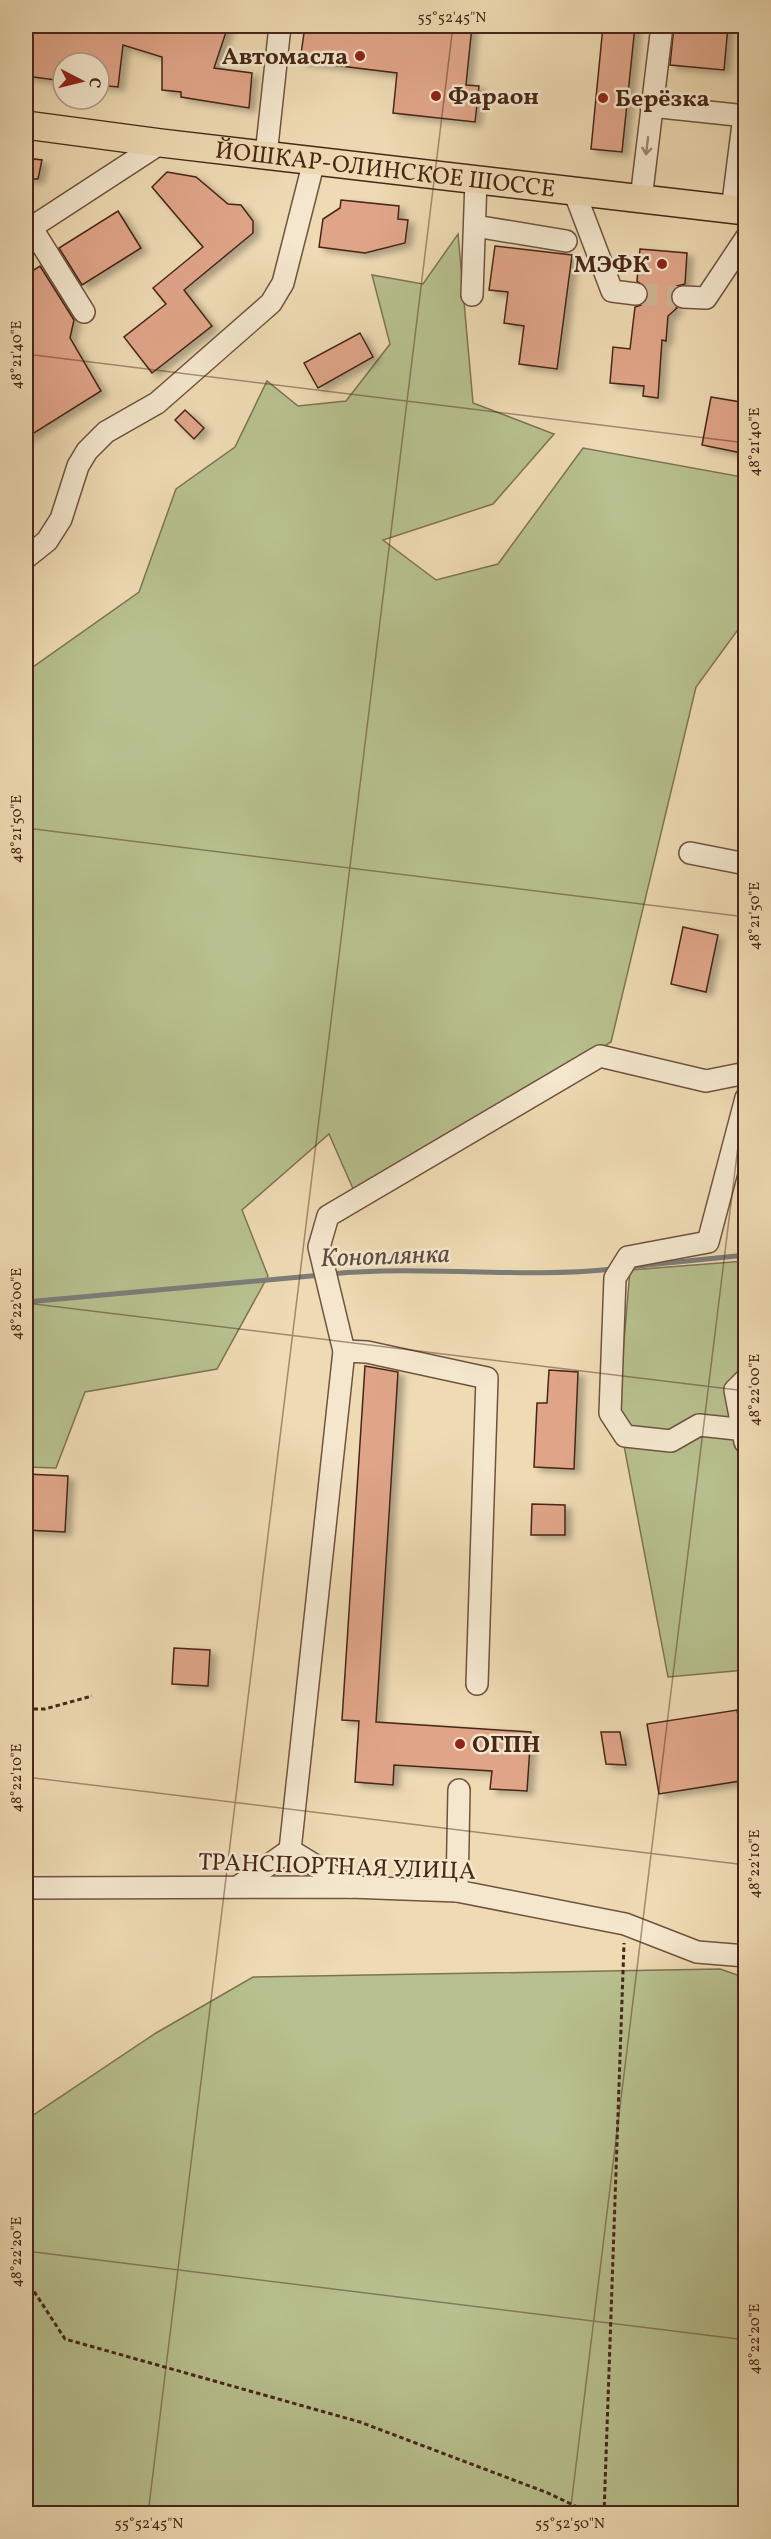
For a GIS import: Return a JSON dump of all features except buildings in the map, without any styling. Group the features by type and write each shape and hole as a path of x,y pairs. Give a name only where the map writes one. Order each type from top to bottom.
{"main road":[{"name":"ЙОШКАР-ОЛИНСКОЕ ШОССЕ","path":"26,125 161,143 739,210"}],"street":[{"path":"266,155 280,26"},
{"path":"641,199 662,26"},
{"path":"651,106 745,116 739,210"},
{"path":"84,312 28,229 161,143"},
{"path":"27,557 47,541 61,519 78,466 87,451 106,432 157,403 271,303 284,283 314,161"},
{"path":"472,295 476,180"},
{"path":"574,191 612,291 636,294"},
{"path":"475,226 566,241"},
{"path":"683,297 706,298 746,238"},
{"path":"690,853 746,864"},
{"path":"238,1886 290,1850 344,1351 319,1247 328,1216 600,1056 706,1081 746,1073"},
{"path":"746,1098 708,1242 628,1257 615,1278 610,1413 625,1436 671,1441 699,1425 744,1434 735,1390 746,1379"},
{"path":"344,1351 367,1352 487,1378 477,1684"},
{"path":"457,1891 459,1790"},
{"path":"290,1850 350,1887"},
{"name":"ТРАНСПОРТНАЯ УЛИЦА","path":"26,1888 238,1886 457,1891 625,1924 697,1952 746,1956"}],"path":[{"path":"26,1709 45,1709 92,1696"},
{"path":"604,2514 625,1924"},
{"path":"26,2279 65,2339 360,2422 548,2493 592,2514"}],"green space":[{"path":"458,234 473,403 554,434 493,504 383,540 436,580 498,564 583,448 742,477 745,468 745,620 696,687 611,1042 354,1191 329,1134 242,1210 268,1276 217,1369 85,1392 56,1468 26,1467 26,858 30,852 26,845 26,672 139,592 176,489 235,447 267,381 298,406 346,401 390,344 372,275 423,284"},
{"path":"745,1261 745,1670 668,1677 618,1414 630,1270"},
{"path":"720,1969 746,1978 745,2513 26,2513 26,2120 156,2033 253,1977"}],"waterway":[{"name":"Коноплянка","path":"628,1267 746,1255"},
{"name":"Коноплянка","path":"331,1274 402,1271 542,1273 613,1269"},
{"name":"Коноплянка","path":"26,1302 322,1275"}],"tunnel":[{"path":"636,294 683,297"}],"place":[{"name":"Автомасла","path":"360,56"},
{"name":"Фараон","path":"436,96"},
{"name":"Берёзка","path":"603,98"},
{"name":"МЭФК","path":"662,264"},
{"name":"ОГПН","path":"460,1744"}]}
